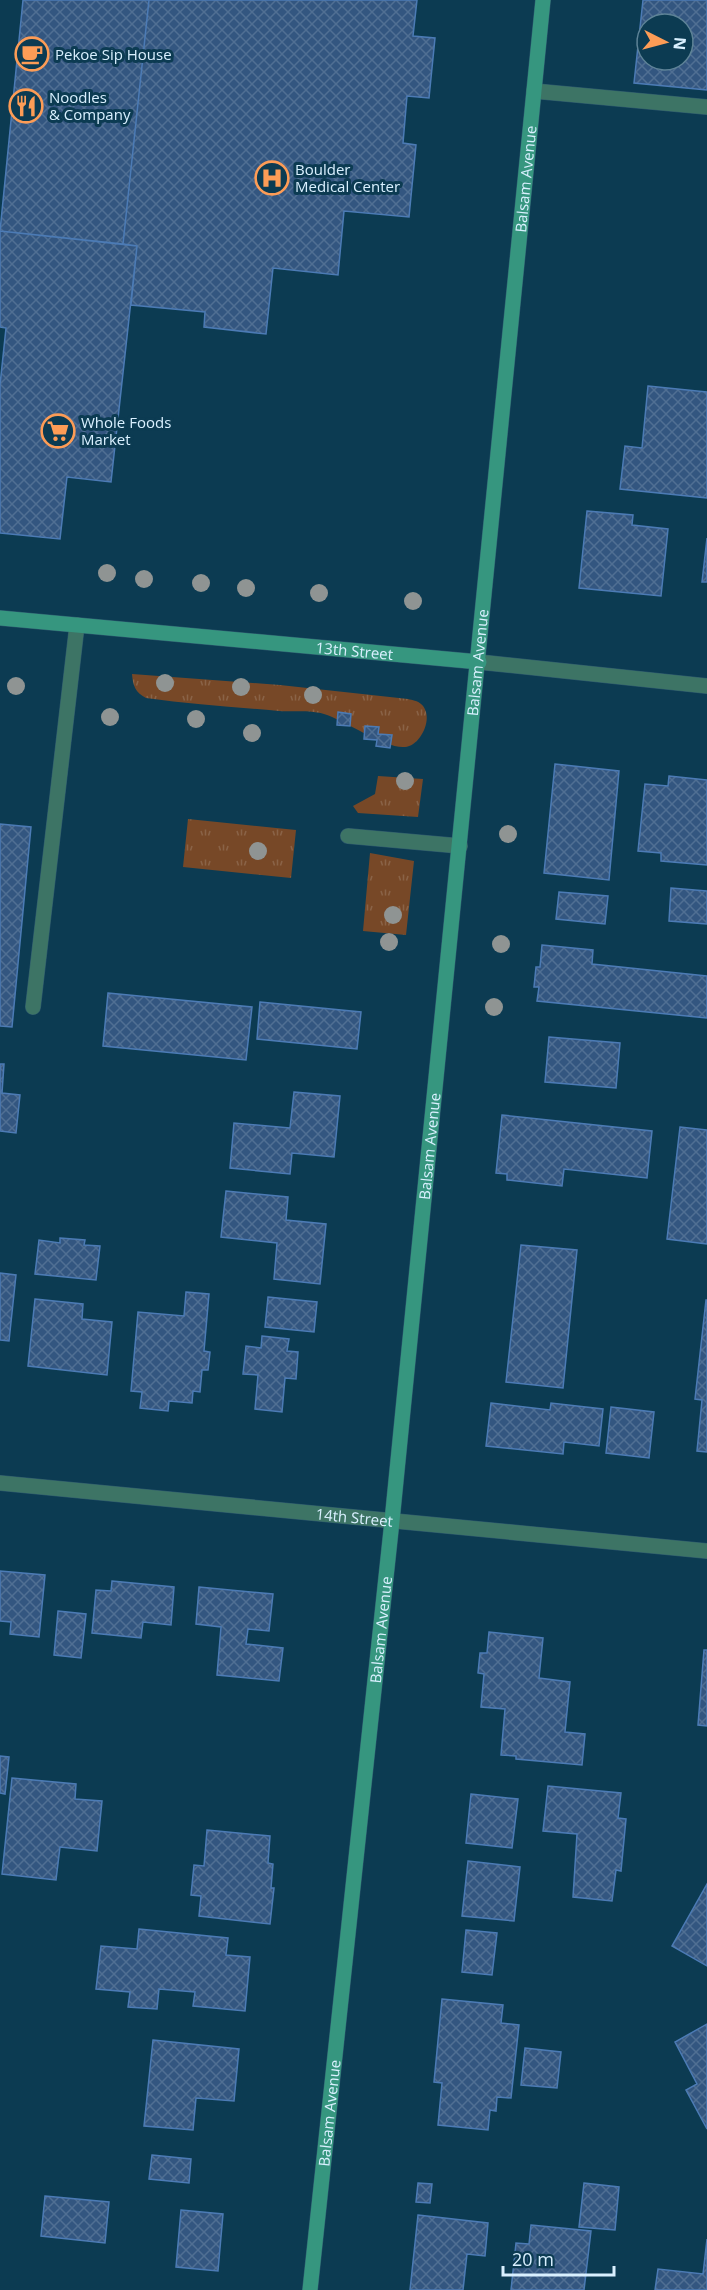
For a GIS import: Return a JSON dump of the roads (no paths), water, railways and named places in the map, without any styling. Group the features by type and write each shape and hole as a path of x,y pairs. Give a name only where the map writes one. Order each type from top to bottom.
{"street":[{"name":"Balsam Avenue","path":"310,2290 392,1521 543,0"},
{"path":"534,91 707,107"},
{"name":"13th Street","path":"0,618 479,662 707,686"},
{"path":"33,1007 77,626"},
{"path":"348,836 460,846"},
{"name":"14th Street","path":"0,1483 707,1551"}],"place":[{"name":"Pekoe Sip House","path":"32,54"},
{"name":"Noodles & Company","path":"26,106"},
{"name":"Boulder Medical Center","path":"272,178"},
{"name":"Whole Foods Market","path":"58,431"}]}
